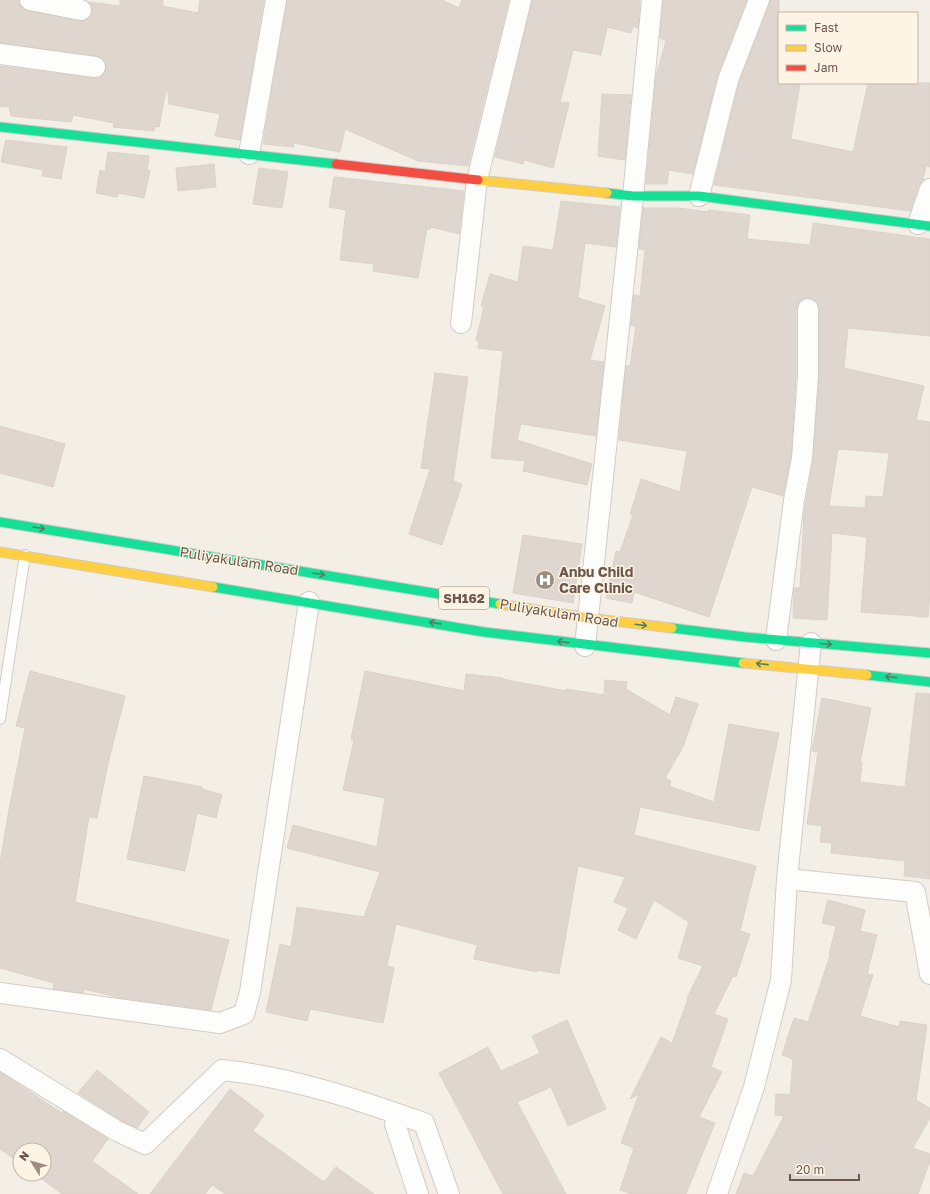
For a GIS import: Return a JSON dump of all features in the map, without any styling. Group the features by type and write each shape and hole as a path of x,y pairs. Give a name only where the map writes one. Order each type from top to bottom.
{"main road":[{"path":"0,127 633,196 698,196 924,225"},
{"name":"Puliyakulam Road","path":"0,522 588,618 776,640 930,653"},
{"name":"Puliyakulam Road","path":"0,552 482,631 586,646 930,682"}],"street":[{"path":"30,0 81,10"},
{"path":"249,154 276,0"},
{"path":"460,322 477,180 520,0"},
{"path":"586,646 652,0"},
{"path":"698,196 728,80 759,0"},
{"path":"0,54 94,67"},
{"path":"924,225 930,189"},
{"path":"776,640 794,500 802,458 808,376 808,309"},
{"path":"0,993 220,1023 244,1014 250,992 309,602"},
{"path":"717,1194 754,1087 781,980 787,879 811,643"},
{"path":"787,879 915,892 930,974"},
{"path":"0,1059 117,1131 145,1144 222,1070 250,1072 353,1098 424,1123 449,1194"},
{"path":"395,1124 418,1194"}],"lane":[{"path":"0,719 25,556"}],"building":[{"path":"0,0 19,0 22,8 27,11 85,21 90,17 92,12 89,2 120,6 120,0 163,0 163,6 198,13 200,0 264,0 240,140 215,136 220,114 169,104 167,85 159,127 155,126 154,131 113,127 114,123 73,115 71,122 11,116 9,107 0,106 0,66 94,78 104,74 106,68 102,58 97,56 0,43"},
{"path":"287,0 442,0 459,8 462,0 509,0 468,166 418,161 345,129 340,152 294,143 293,147 263,144"},
{"path":"532,0 640,0 638,28 633,26 631,33 607,27 601,55 573,50 560,102 569,103 553,168 524,160 523,164 495,157"},
{"path":"663,0 747,0 717,77 693,174 669,170 667,184 646,184 656,76 666,41 660,38"},
{"path":"770,0 779,0 778,84 800,84 791,139 853,152 868,84 930,83 930,167 926,166 923,180 919,185 910,211 714,185 739,83"},
{"path":"602,94 631,95 625,160 598,156"},
{"path":"6,140 67,147 61,179 42,176 43,170 1,162"},
{"path":"108,152 149,156 147,171 150,170 144,198 118,193 117,197 96,193 100,170 105,172"},
{"path":"214,164 216,187 178,191 176,168"},
{"path":"259,168 288,172 282,208 253,204"},
{"path":"334,177 464,191 459,234 431,227 430,229 427,229 418,278 373,271 374,264 340,260 346,210 329,207"},
{"path":"561,201 620,207 616,247 585,243 578,298 605,306 590,360 604,362 596,436 521,424 517,440 592,464 587,485 523,471 525,461 491,458 503,351 478,348 479,341 476,340 484,307 481,306 490,274 518,282 523,246 553,250"},
{"path":"643,208 678,208 708,212 709,210 750,215 747,239 810,245 813,223 930,239 930,336 848,328 844,368 924,386 916,420 930,422 930,591 928,617 861,612 867,537 832,533 827,620 793,618 794,588 800,588 804,514 813,459 819,377 819,309 818,303 808,298 802,299 796,309 796,376 791,456 783,496 752,487 709,617 634,592 632,603 606,598 616,551 620,552 633,515 630,514 641,479 680,492 687,451 619,440 626,366 630,366 636,326 631,326 634,295 640,296 645,250 639,249","holes":["838,449 889,453 883,497 866,496 865,508 829,506"]},
{"path":"435,373 468,377 453,481 462,484 442,545 409,534 430,469 421,468"},
{"path":"0,426 65,444 53,487 0,473"},
{"path":"523,535 582,544 573,603 513,593"},
{"path":"30,671 125,696 109,759 97,818 89,817 75,902 229,940 211,1010 121,998 84,989 83,993 53,989 54,983 0,968 0,863 25,728 16,726"},
{"path":"365,671 464,691 466,674 503,678 502,679 566,691 566,689 604,695 605,680 627,682 626,689 670,715 676,697 698,704 683,747 665,778 671,781 669,786 714,802 729,724 779,733 759,831 640,807 634,835 756,866 740,931 750,934 736,977 733,976 714,1014 728,1019 711,1067 722,1072 699,1117 715,1123 686,1194 631,1194 620,1190 634,1148 621,1143 639,1094 630,1099 661,1037 672,1043 688,999 687,998 703,966 678,958 689,922 654,900 636,939 618,930 628,908 614,902 625,877 578,866 559,974 538,970 537,972 474,959 477,945 396,924 387,966 394,968 383,1023 310,1009 307,1021 266,1012 280,944 291,947 297,907 364,917 380,872 287,848 293,825 377,847 385,798 343,790 354,740 351,739"},
{"path":"916,693 930,694 930,879 904,876 905,861 831,853 832,843 820,842 822,826 807,824 818,752 812,751 822,698 871,708 860,762 862,762 860,782 905,787"},
{"path":"144,776 202,787 202,789 222,795 216,818 197,813 185,871 127,859"},
{"path":"828,900 865,910 860,931 877,935 867,974 873,975 860,1016 899,1027 900,1021 927,1025 916,1100 930,1108 930,1118 913,1148 930,1154 930,1161 918,1194 736,1194 744,1173 753,1176 784,1116 775,1115 776,1094 790,1095 793,1059 782,1055 794,1018 808,1022 830,955 836,926 822,923"},
{"path":"567,1020 606,1109 568,1126 551,1087 517,1102 566,1194 503,1194 439,1073 488,1047 501,1071 540,1053 532,1036"},
{"path":"97,1070 149,1112 137,1128 122,1121 78,1093"},
{"path":"0,1072 62,1113 63,1111 108,1139 92,1161 138,1194 62,1194 46,1182 52,1182 52,1142 12,1142 12,1157 0,1149"},
{"path":"230,1089 264,1115 253,1131 324,1182 336,1167 374,1194 225,1194 212,1185 205,1194 150,1194"}],"traffic: fast":[{"path":"0,127 336,164"},
{"path":"607,193 633,196 699,196 930,226"},
{"path":"0,522 500,604"},
{"path":"213,587 484,632 743,663"},
{"path":"672,628 745,637 930,653"},
{"path":"867,675 930,682"}],"traffic: slow":[{"path":"478,180 607,193"},
{"path":"0,552 213,587"},
{"path":"500,604 588,618 672,628"},
{"path":"743,663 867,675"}],"traffic: jam":[{"path":"336,164 478,180"}],"place":[{"name":"Anbu Child Care Clinic","path":"545,580"}]}
